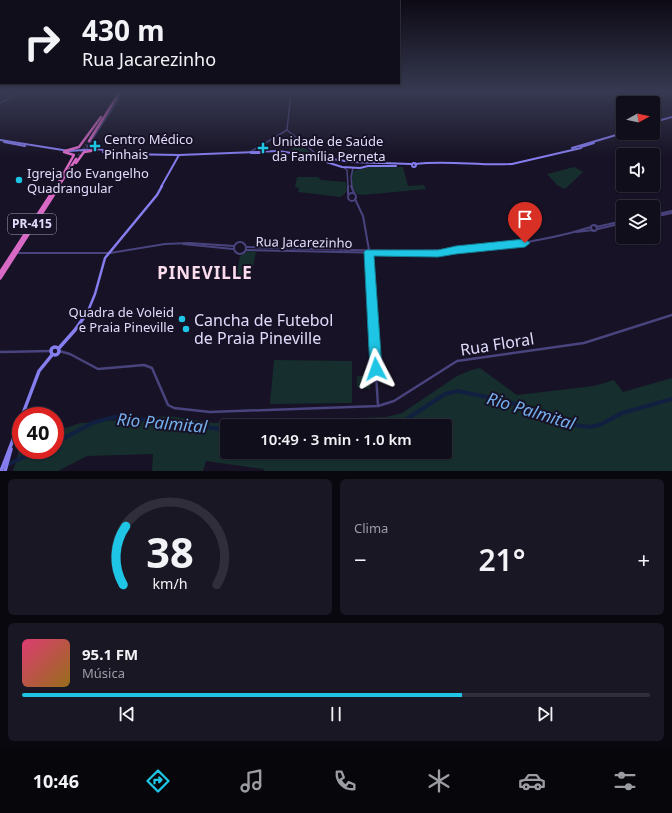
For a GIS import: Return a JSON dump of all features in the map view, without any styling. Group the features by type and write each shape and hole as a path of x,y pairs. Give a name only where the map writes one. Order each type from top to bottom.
{"highway":[{"path":"104,114 88,141 105,114"},
{"path":"65,151 74,150 79,147 94,125 101,118"},
{"path":"55,194 82,153 86,151 98,150"},
{"path":"56,187 74,155 65,151"},
{"name":"PR-415","path":"0,273 14,254 55,194 75,159 56,187 14,254 0,278"}],"main road":[{"path":"660,121 672,118"},
{"path":"579,147 616,135"},
{"path":"256,152 276,152 297,155 318,159 342,167 353,168 416,164 495,166 511,164 616,136"},
{"path":"0,141 65,151 98,150 123,155 178,155 282,151 341,161 411,165"},
{"path":"51,353 55,355 78,327 89,310 95,294 102,263 157,195 178,155"},
{"path":"338,166 337,164 341,161"},
{"path":"359,168 362,166 360,163"},
{"path":"25,407 39,371 55,348 59,350"},
{"path":"1,471 12,444"},
{"path":"5,471 6,461"}],"street":[{"path":"98,150 87,147 109,114"},
{"path":"287,130 289,114"},
{"path":"287,130 320,158"},
{"path":"249,153 287,130"},
{"path":"309,156 313,154 311,151"},
{"path":"342,167 347,169 349,172 350,186 347,198 358,205"},
{"path":"349,172 353,168"},
{"path":"350,186 356,196 363,216 369,251 378,406"},
{"path":"348,194 354,194"},
{"path":"351,200 356,199"},
{"path":"660,215 672,212"},
{"path":"597,228 616,224"},
{"name":"Rua Jacarezinho","path":"247,248 438,254 456,250 525,243 591,227 593,225 597,228"},
{"name":"Rua Jacarezinho","path":"575,231 583,232 597,230 597,228"},
{"path":"14,254 110,253 164,244 233,247 237,243 242,242 246,243 247,248 243,253 238,253 234,252 233,247"},
{"name":"Rua Floral","path":"59,350 70,354 98,369 144,365 149,366 152,368 168,405 174,408 202,411 378,406 394,401 457,361 584,343 623,329 672,315"},
{"path":"0,352 51,353"}],"green space":[{"path":"293,138 311,153 311,154 291,151"},
{"path":"370,167 403,167 408,186 424,185 426,189 363,195 357,194 352,189 352,171"},
{"path":"574,167 583,172 565,189 557,185 547,174"},
{"path":"297,177 318,177 321,180 346,182 347,191 341,197 298,192 299,188 295,187"},
{"path":"248,251 256,252 251,277 249,279 236,278 240,256"},
{"path":"274,360 352,361 352,403 270,404"},
{"path":"480,368 517,395 594,386 614,380 623,392 672,378 672,471 265,471 263,469 206,461 203,471 152,471 153,454 87,456 58,471 13,471 17,459 64,459 64,429 80,423 169,416 214,423 220,422 220,459 452,459 452,419 330,419 386,417 402,413 457,376"},
{"path":"357,376 369,376 370,389 357,387"}],"waterway":[{"name":"Rio Palmital","path":"407,419 445,394 458,391 505,401 543,413 566,424 590,427 602,424 622,413 672,399"},
{"name":"Rio Palmital","path":"64,438 92,423 114,417 161,421 220,429"},
{"name":"Rio Palmital","path":"0,468 20,459"}],"tunnel":[{"path":"76,159 89,141"}],"place":[{"name":"Centro Médico Pinhais","path":"95,146"},
{"name":"Unidade de Saúde da Família Perneta","path":"263,148"},
{"name":"Igreja do Evangelho Quadrangular","path":"19,180"},
{"name":"Quadra de Voleid e Praia Pineville","path":"182,319"},
{"name":"Cancha de Futebol de Praia Pineville","path":"186,329"}],"district":[{"name":"PINEVILLE","path":"205,273"}],"route":[{"path":"376,369 369,252 438,254 456,250 525,243"}]}
